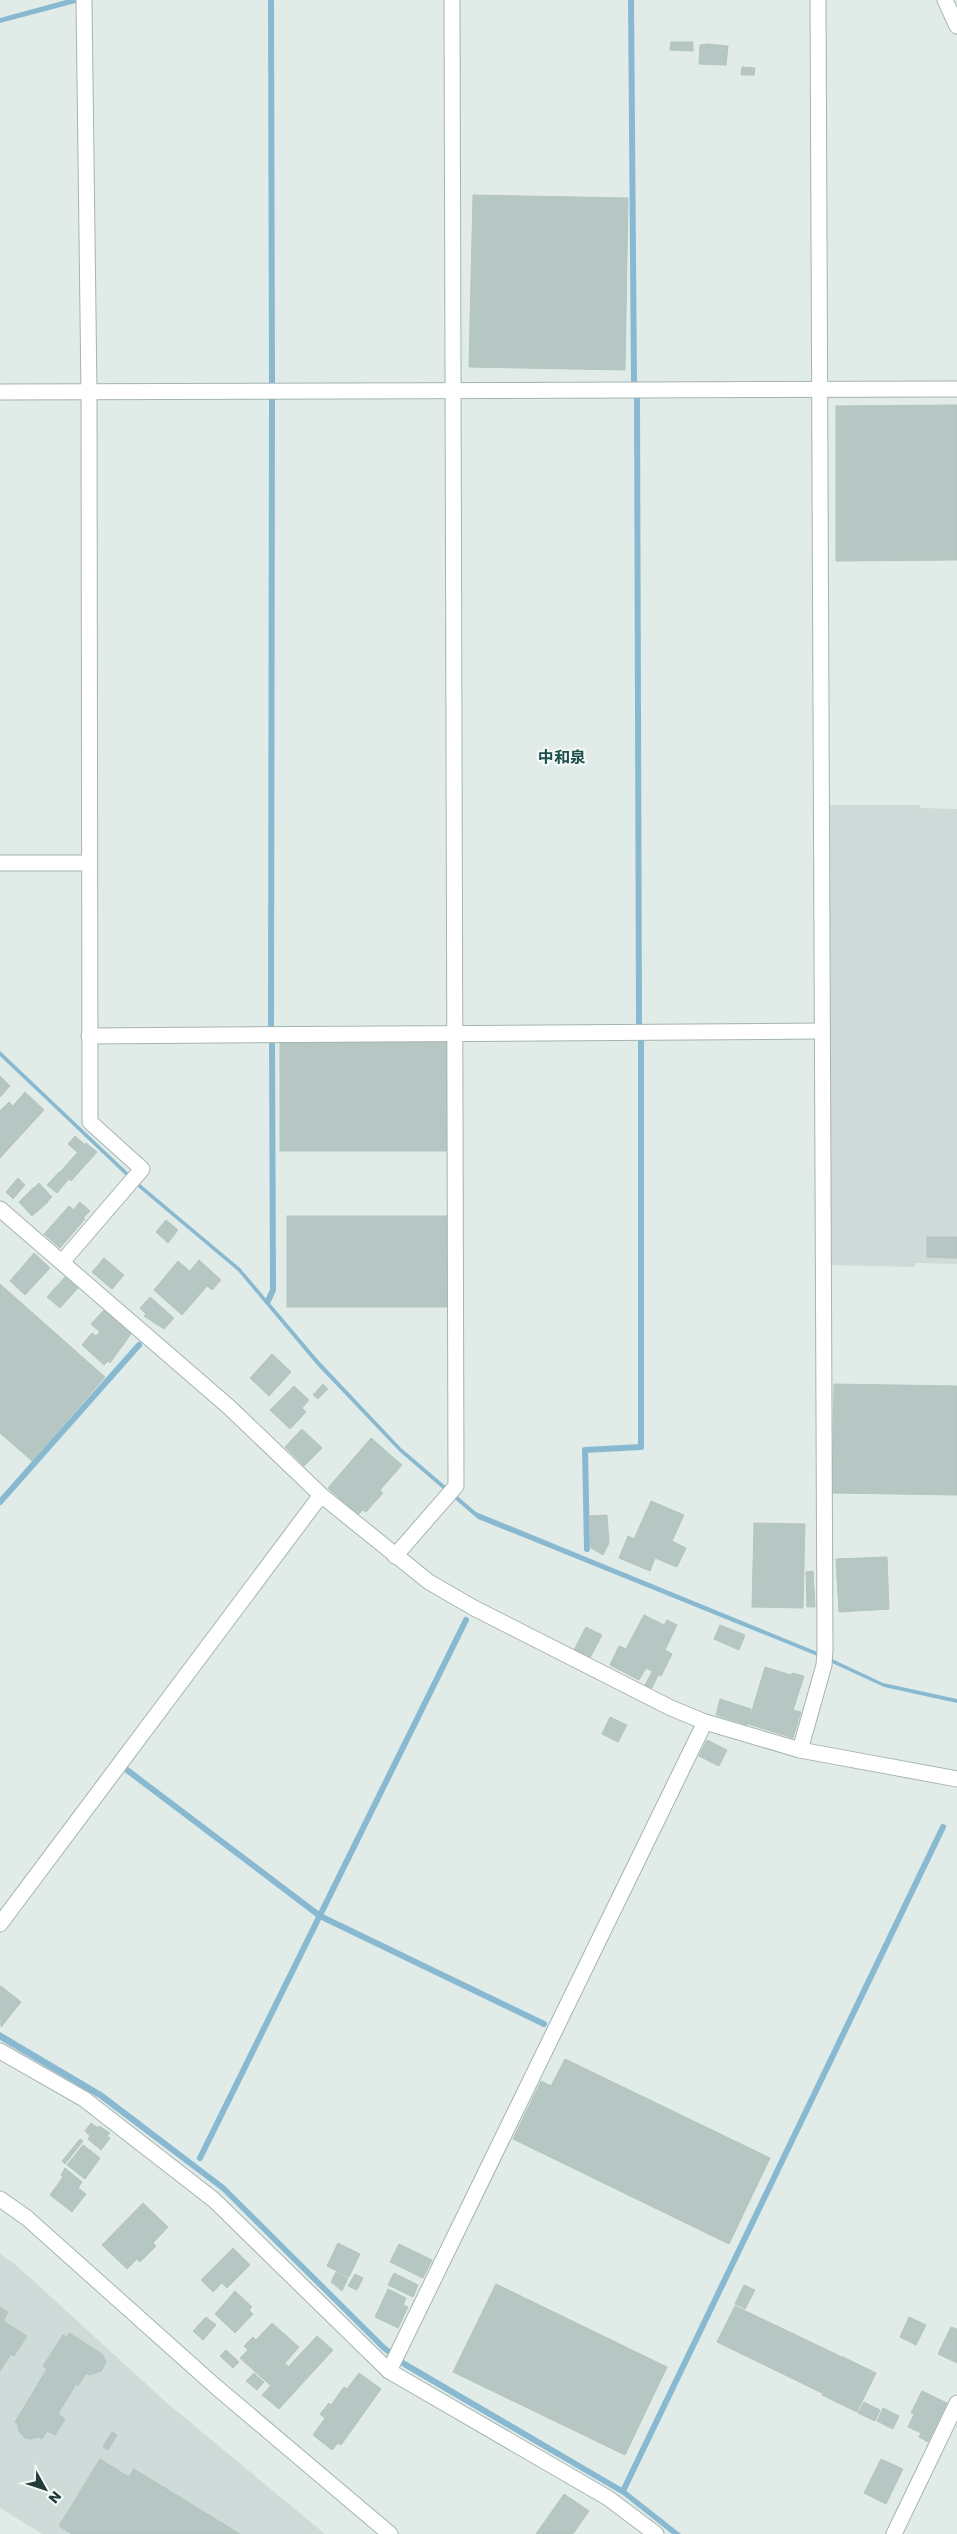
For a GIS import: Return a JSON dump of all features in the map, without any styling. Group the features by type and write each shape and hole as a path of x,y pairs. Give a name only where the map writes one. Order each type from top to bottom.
{"street":[{"path":"395,1556 456,1486 455,390 452,0"},
{"path":"800,1750 824,1657 818,0"},
{"path":"945,0 957,26"},
{"path":"62,1262 142,1169 90,1122 90,392 84,2"},
{"path":"0,392 957,389"},
{"path":"0,863 89,863"},
{"path":"89,1036 822,1031"},
{"path":"0,1209 229,1406 321,1495 429,1582 474,1608 670,1708 705,1722 800,1750 957,1780"},
{"path":"0,1924 321,1495"},
{"path":"394,2362 705,1722"},
{"path":"0,2051 84,2099 214,2200 394,2362 608,2498 656,2534"},
{"path":"0,2199 27,2218 215,2386 390,2534"},
{"path":"894,2534 957,2403"}],"shaded area":[{"path":"829,805 920,805 921,808 957,809 957,1264 915,1263 915,1267 829,1265"},
{"path":"0,2254 15,2264 167,2403 325,2534 42,2534 0,2508"}],"water":[{"path":"66,0 87,0 0,23 0,18"},
{"path":"0,1051 140,1184 240,1268 319,1361 401,1448 476,1512 815,1651 883,1683 957,1699 957,1703 884,1687 815,1655 478,1519 400,1452 317,1365 238,1271 138,1187 0,1056"},
{"path":"0,2032 103,2093 224,2185 385,2345 402,2359 624,2489 681,2534 672,2534 623,2495 405,2368 382,2350 221,2190 99,2098 0,2040"}],"building":[{"path":"671,42 693,42 693,51 670,50"},
{"path":"700,45 728,46 726,65 699,64"},
{"path":"742,67 755,68 754,75 741,75"},
{"path":"473,195 628,198 625,370 469,367"},
{"path":"957,405 957,560 836,561 836,406"},
{"path":"280,1039 449,1039 448,1151 280,1151"},
{"path":"0,1076 10,1086 0,1097"},
{"path":"25,1092 44,1110 0,1158 0,1111 9,1102 13,1106"},
{"path":"75,1136 84,1144 77,1152 68,1144"},
{"path":"86,1143 97,1152 71,1181 60,1172"},
{"path":"59,1172 68,1180 57,1193 47,1185"},
{"path":"18,1178 25,1185 13,1199 6,1192"},
{"path":"39,1183 52,1197 48,1201 35,1187"},
{"path":"34,1187 48,1202 32,1216 19,1202"},
{"path":"80,1202 90,1211 83,1218 74,1209"},
{"path":"69,1206 85,1219 60,1248 44,1234"},
{"path":"287,1216 448,1216 448,1307 287,1307"},
{"path":"166,1220 178,1230 168,1243 156,1232"},
{"path":"927,1237 957,1237 957,1258 927,1257"},
{"path":"34,1253 50,1268 25,1295 10,1281"},
{"path":"104,1258 124,1275 112,1289 92,1272"},
{"path":"199,1260 221,1280 212,1290 190,1271"},
{"path":"178,1261 207,1286 182,1315 154,1290"},
{"path":"65,1277 78,1288 60,1308 47,1297"},
{"path":"0,1284 105,1377 32,1461 0,1433"},
{"path":"150,1297 174,1318 164,1329 144,1316 146,1314 140,1308"},
{"path":"104,1310 131,1334 110,1363 108,1361 104,1365 82,1345 92,1333 96,1336 100,1332 91,1324"},
{"path":"272,1354 291,1372 269,1396 250,1378"},
{"path":"323,1384 328,1389 318,1399 313,1395"},
{"path":"834,1384 957,1386 957,1495 832,1493"},
{"path":"294,1386 309,1400 302,1408 306,1412 290,1429 270,1410"},
{"path":"302,1429 322,1448 304,1466 285,1447"},
{"path":"371,1438 402,1465 380,1490 383,1493 366,1512 363,1510 358,1515 328,1488"},
{"path":"651,1501 684,1515 672,1541 686,1548 677,1567 655,1558 650,1571 619,1558 628,1536 634,1539"},
{"path":"607,1515 609,1543 603,1555 591,1548 589,1516"},
{"path":"754,1523 805,1524 803,1608 752,1607"},
{"path":"887,1557 889,1609 839,1612 836,1559"},
{"path":"813,1571 815,1607 807,1607 806,1572"},
{"path":"644,1615 664,1625 667,1620 677,1625 665,1650 672,1654 661,1676 646,1668 639,1680 610,1665 619,1646 626,1649"},
{"path":"720,1625 745,1635 739,1650 714,1639"},
{"path":"586,1627 602,1635 590,1658 574,1650"},
{"path":"765,1667 791,1675 792,1673 804,1676 793,1710 801,1712 793,1738 748,1724"},
{"path":"652,1672 658,1675 652,1688 645,1685"},
{"path":"720,1699 751,1709 747,1725 716,1715"},
{"path":"610,1717 627,1725 618,1742 602,1734"},
{"path":"707,1740 727,1750 719,1766 699,1756"},
{"path":"1,1986 21,2002 1,2027 0,1988"},
{"path":"565,2059 770,2158 729,2244 513,2139 541,2081 551,2086"},
{"path":"91,2123 110,2133 107,2136 110,2138 101,2150 88,2139 90,2136 85,2131"},
{"path":"80,2139 83,2141 65,2164 62,2161"},
{"path":"83,2145 100,2158 85,2179 67,2165"},
{"path":"65,2168 82,2182 78,2188 86,2194 72,2212 50,2195 63,2177 61,2175"},
{"path":"143,2203 168,2227 153,2243 156,2246 140,2262 137,2259 127,2269 102,2245"},
{"path":"338,2243 360,2254 349,2277 327,2266"},
{"path":"399,2244 432,2260 423,2278 390,2262"},
{"path":"233,2248 250,2265 227,2288 222,2283 213,2292 201,2280"},
{"path":"336,2272 348,2278 342,2291 331,2282"},
{"path":"394,2273 418,2285 413,2297 388,2285"},
{"path":"355,2274 363,2278 357,2290 348,2286"},
{"path":"496,2284 667,2367 625,2455 453,2372"},
{"path":"744,2285 755,2290 745,2309 735,2304"},
{"path":"388,2289 406,2298 403,2305 408,2307 398,2328 375,2317"},
{"path":"235,2291 252,2307 249,2310 253,2314 235,2333 215,2314"},
{"path":"735,2306 840,2356 822,2393 717,2342"},
{"path":"0,2307 8,2312 3,2321 27,2336 14,2356 11,2354 0,2371"},
{"path":"206,2317 216,2325 203,2340 193,2331"},
{"path":"909,2317 926,2325 916,2345 900,2337"},
{"path":"272,2323 299,2347 285,2363 288,2366 270,2385 240,2358 248,2350 244,2346 253,2337 256,2340"},
{"path":"951,2327 957,2329 957,2363 938,2354"},
{"path":"69,2333 102,2354 106,2362 101,2371 89,2375 86,2373 78,2386 76,2384 58,2414 65,2419 55,2435 47,2431 42,2439 38,2437 25,2438 18,2430 18,2424 15,2422 47,2369 43,2366 63,2335 67,2337"},
{"path":"317,2336 333,2350 279,2409 262,2395"},
{"path":"226,2350 239,2362 233,2368 220,2356"},
{"path":"841,2356 876,2373 857,2412 822,2395"},
{"path":"254,2373 264,2382 257,2390 246,2381"},
{"path":"359,2373 381,2389 341,2445 338,2443 332,2450 313,2435 325,2418 320,2414 329,2403 331,2405 344,2387 347,2389"},
{"path":"922,2391 947,2403 928,2442 919,2437 921,2433 908,2427 914,2414 911,2413"},
{"path":"864,2402 880,2410 875,2421 858,2413"},
{"path":"883,2408 899,2416 893,2429 877,2421"},
{"path":"112,2432 117,2435 108,2450 103,2447"},
{"path":"100,2459 129,2477 134,2469 240,2534 72,2534 59,2526"},
{"path":"881,2459 903,2469 886,2504 864,2493"},
{"path":"564,2494 589,2511 573,2534 536,2534"}],"waterway":[{"path":"271,0 272,382"},
{"path":"631,0 634,382"},
{"path":"271,1027 272,396"},
{"path":"637,396 639,1025"},
{"path":"587,1549 585,1450 641,1447 641,1039"},
{"path":"268,1301 273,1290 272,1041"},
{"path":"0,1502 139,1345"},
{"path":"200,2158 466,1620"},
{"path":"127,1770 320,1916 544,2024"},
{"path":"624,2489 943,1827"}],"district":[{"name":"中和泉","path":"562,757"}]}
